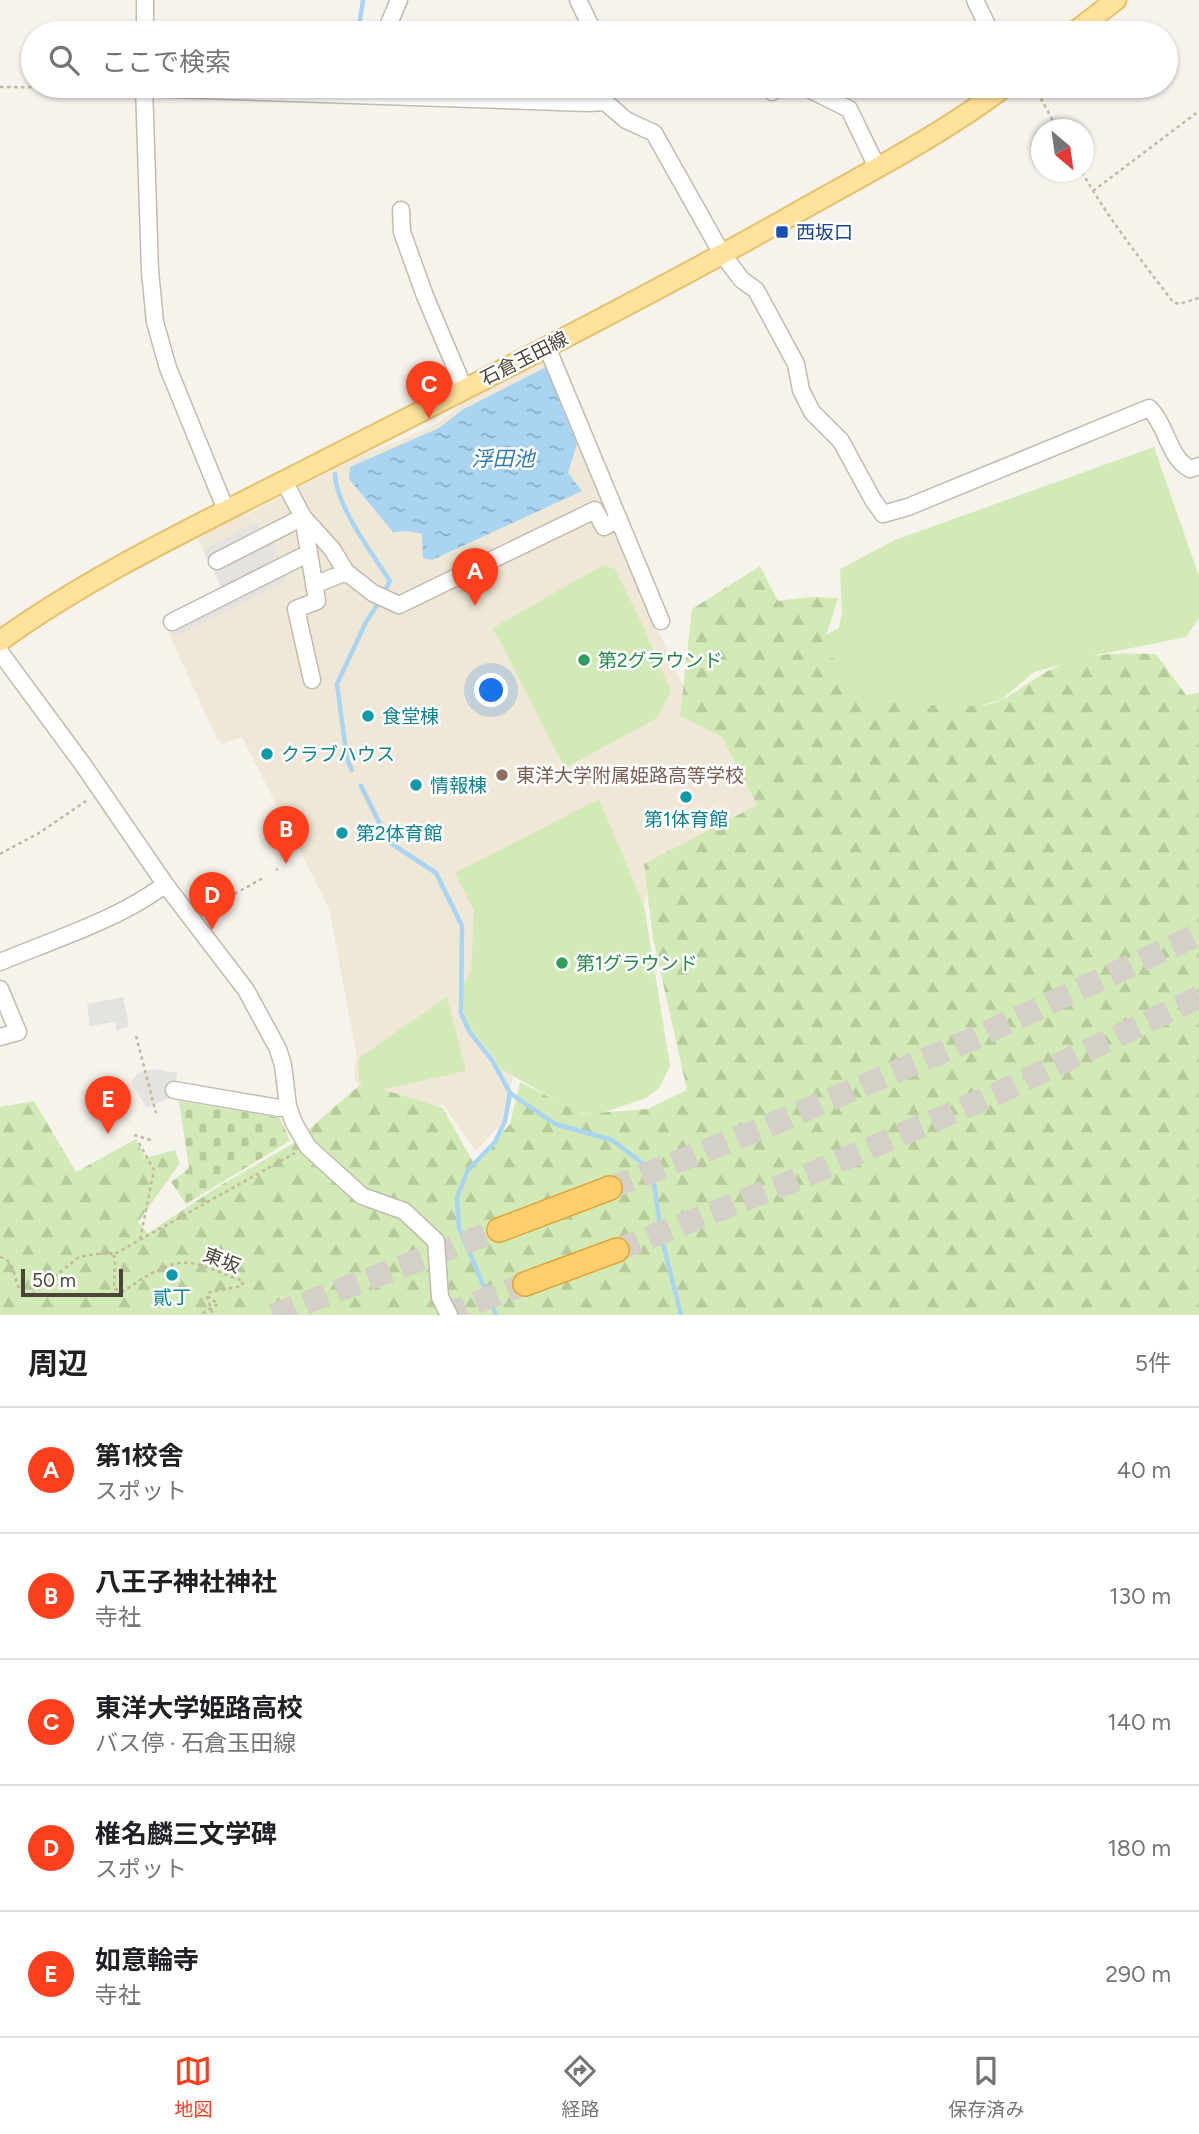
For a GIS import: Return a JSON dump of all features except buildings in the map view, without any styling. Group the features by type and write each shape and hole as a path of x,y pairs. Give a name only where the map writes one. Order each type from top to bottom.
{"highway":[{"path":"499,1230 610,1188"},
{"path":"526,1284 617,1250"}],"main road":[{"path":"1089,21 1116,0"},
{"name":"石倉玉田線","path":"0,641 78,589 722,254 962,118 990,98"}],"street":[{"path":"145,0 145,21"},
{"path":"390,21 398,0"},
{"path":"578,0 588,21"},
{"path":"975,0 985,21"},
{"path":"144,98 150,271 155,321 168,368 226,510"},
{"path":"501,98 605,102"},
{"path":"603,98 626,120 654,133 722,254 742,280 756,290 796,364 801,390 812,412 842,441 883,514 920,502 1149,408 1157,415 1180,464 1190,469 1199,466"},
{"path":"827,98 849,109 877,167"},
{"path":"401,210 402,232 425,296 464,388"},
{"path":"547,347 661,621"},
{"path":"284,481 303,517 332,549 346,572 373,593 399,605 596,510 604,527 619,519"},
{"path":"303,517 317,601 296,608 312,680"},
{"path":"217,561 303,517"},
{"path":"172,622 309,553"},
{"path":"314,585 346,572"},
{"path":"0,652 165,884 246,990 278,1049 283,1065 288,1105 294,1124 308,1147 362,1196 404,1211 436,1241 440,1297 449,1315"},
{"path":"0,962 113,915 165,884"},
{"path":"0,989 18,1032 0,1037"},
{"path":"174,1090 279,1108 288,1105"}],"path":[{"path":"0,87 21,87"},
{"path":"1041,98 1052,119"},
{"path":"1093,191 1199,111"},
{"path":"1088,182 1173,302 1179,304 1199,298"},
{"path":"0,854 39,833 101,791"},
{"path":"192,918 263,878"},
{"path":"136,1037 156,1113"},
{"path":"134,1135 151,1140"},
{"path":"139,1143 153,1170 140,1240"},
{"path":"0,1257 7,1259 15,1273 16,1283 25,1296 30,1296 79,1257 109,1252 113,1255 308,1147"},
{"name":"東坂","path":"113,1255 114,1289 124,1292 166,1267 189,1262 243,1281 242,1286 210,1292 207,1296 218,1304 210,1309"},
{"path":"207,1296 213,1315"},
{"path":"199,1315 210,1309"}],"shaded area":[{"name":"東洋大学附属姫路高等学校","path":"543,361 546,362 670,660 699,714 722,732 757,805 653,873 644,906 670,1066 659,1088 646,1098 578,1113 513,1076 502,1123 476,1151 443,1105 395,1110 362,1088 355,1080 354,1065 357,1057 329,908 242,737 222,744 217,739 162,619 225,594 196,536 237,514 244,516 358,457 436,424 468,399"},
{"path":"257,522 260,531 265,528 285,569 281,572 286,581 175,637 168,618 225,594 203,550"},
{"path":"123,997 129,1026 117,1031 115,1022 90,1026 87,1004"},
{"path":"154,1069 178,1073 170,1098 146,1108 131,1081 138,1073"}],"green space":[{"path":"1154,447 1199,576 1199,618 1186,637 1097,655 1034,672 1001,700 970,708 857,702 819,639 839,628 842,612 840,569 895,540"},
{"name":"第2グラウンド","path":"603,565 615,569 671,692 657,718 565,768 493,628"},
{"path":"760,566 778,601 809,597 838,598 824,643 854,695 927,705 984,705 1004,699 1065,663 1103,655 1129,654 1156,654 1186,695 1199,693 1199,1315 0,1315 0,1107 34,1101 76,1172 136,1139 145,1158 175,1150 180,1163 138,1222 148,1233 221,1185 292,1144 362,1083 443,1108 474,1164 510,1124 520,1082 582,1114 648,1109 687,1090 653,938 644,864 757,805 722,737 680,716 692,609"},
{"name":"第1グラウンド","path":"599,799 644,906 670,1066 659,1088 646,1098 599,1114 578,1113 498,1067 495,1058 465,1021 462,986 471,972 474,911 455,873"},
{"path":"447,997 466,1071 375,1091 359,1080 360,1057"},
{"path":"179,1101 280,1118 290,1141 186,1204 171,1182 189,1168"}],"water":[{"name":"浮田池","path":"546,367 577,444 568,473 582,491 432,560 423,558 422,534 393,532 349,479 350,467 439,428 462,410"}],"waterway":[{"path":"360,21 363,0"},
{"path":"335,474 341,500 348,515 390,581 383,594"},
{"path":"352,770 347,759 337,684 366,622 380,601"},
{"path":"361,786 389,842 436,873 462,926 461,1013 469,1031 492,1060 510,1093 555,1124 612,1140 645,1165 654,1184 662,1239 681,1315"},
{"path":"496,1315 459,1228 457,1197 468,1170 495,1142 505,1121 510,1093"}],"tunnel":[{"path":"610,1188 768,1126 970,1040 1199,934"},
{"path":"617,1250 793,1181 996,1094 1199,997"},
{"path":"273,1315 499,1230"},
{"path":"444,1315 525,1284"}],"place":[{"name":"西坂口","path":"782,232"},
{"name":"東洋大学姫路高校","path":"429,419"},
{"name":"第1校舎","path":"475,606"},
{"name":"第2グラウンド","path":"584,660"},
{"name":"食堂棟","path":"368,716"},
{"name":"クラブハウス","path":"267,754"},
{"name":"東洋大学附属姫路高等学校","path":"502,775"},
{"name":"情報棟","path":"416,785"},
{"name":"第1体育館","path":"686,797"},
{"name":"第2体育館","path":"342,833"},
{"name":"八王子神社神社","path":"286,864"},
{"name":"椎名麟三文学碑","path":"212,930"},
{"name":"第1グラウンド","path":"562,963"},
{"name":"如意輪寺","path":"108,1134"},
{"name":"貳丁","path":"172,1275"}]}
